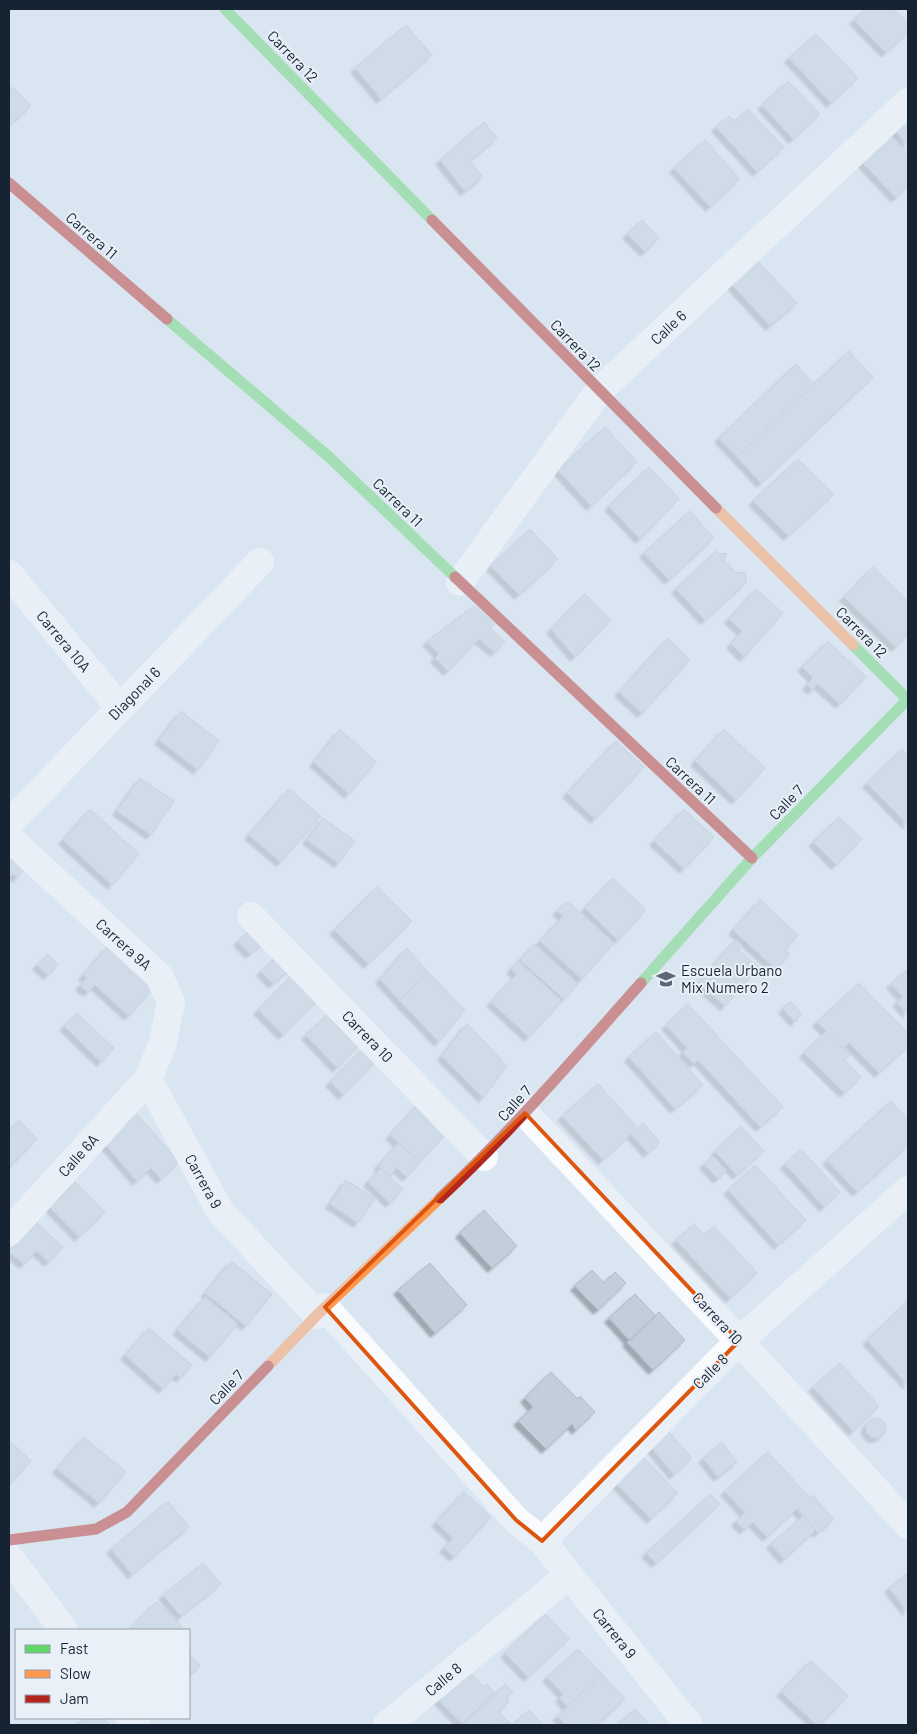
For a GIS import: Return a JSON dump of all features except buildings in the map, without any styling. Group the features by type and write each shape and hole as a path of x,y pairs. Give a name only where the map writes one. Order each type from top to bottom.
{"street":[{"name":"Carrera 12","path":"225,9 599,391 908,700"},
{"name":"Calle 6","path":"460,582 599,391 908,102"},
{"name":"Carrera 11","path":"9,182 328,456 752,858"},
{"name":"Diagonal 6","path":"9,824 260,562"},
{"name":"Carrera 10A","path":"9,574 120,708"},
{"name":"Calle 7","path":"9,1540 96,1529 127,1512 321,1311 484,1157 752,858 908,700"},
{"name":"Carrera 9A","path":"9,838 160,976 171,1002 163,1043 148,1079"},
{"name":"Carrera 10","path":"251,916 484,1157"},
{"name":"Calle 6A","path":"9,1232 148,1079"},
{"name":"Carrera 9","path":"148,1079 220,1211 321,1311 516,1520 542,1541 689,1725"},
{"name":"Carrera 10","path":"525,1113 740,1341 908,1525"},
{"name":"Calle 8","path":"542,1541 740,1341 908,1190"},
{"path":"9,1557 63,1629"},
{"name":"Calle 8","path":"404,1720 569,1575"}],"highlighted area":[{"path":"525,1113 739,1341 542,1541 516,1520 325,1307"}],"traffic: fast":[{"path":"225,9 432,220"},
{"path":"167,319 328,456 455,577"},
{"path":"853,645 908,700"},
{"path":"641,983 752,858 908,699"}],"traffic: slow":[{"path":"716,508 853,645"},
{"path":"268,1366 317,1315 440,1198"}],"traffic: jam":[{"path":"9,183 167,319"},
{"path":"432,220 716,508"},
{"path":"455,577 752,858"},
{"path":"440,1198 518,1120 641,983"},
{"path":"9,1540 96,1529 127,1512 268,1366"}],"place":[{"name":"Escuela Urbano Mix Numero 2","path":"666,979"}]}
